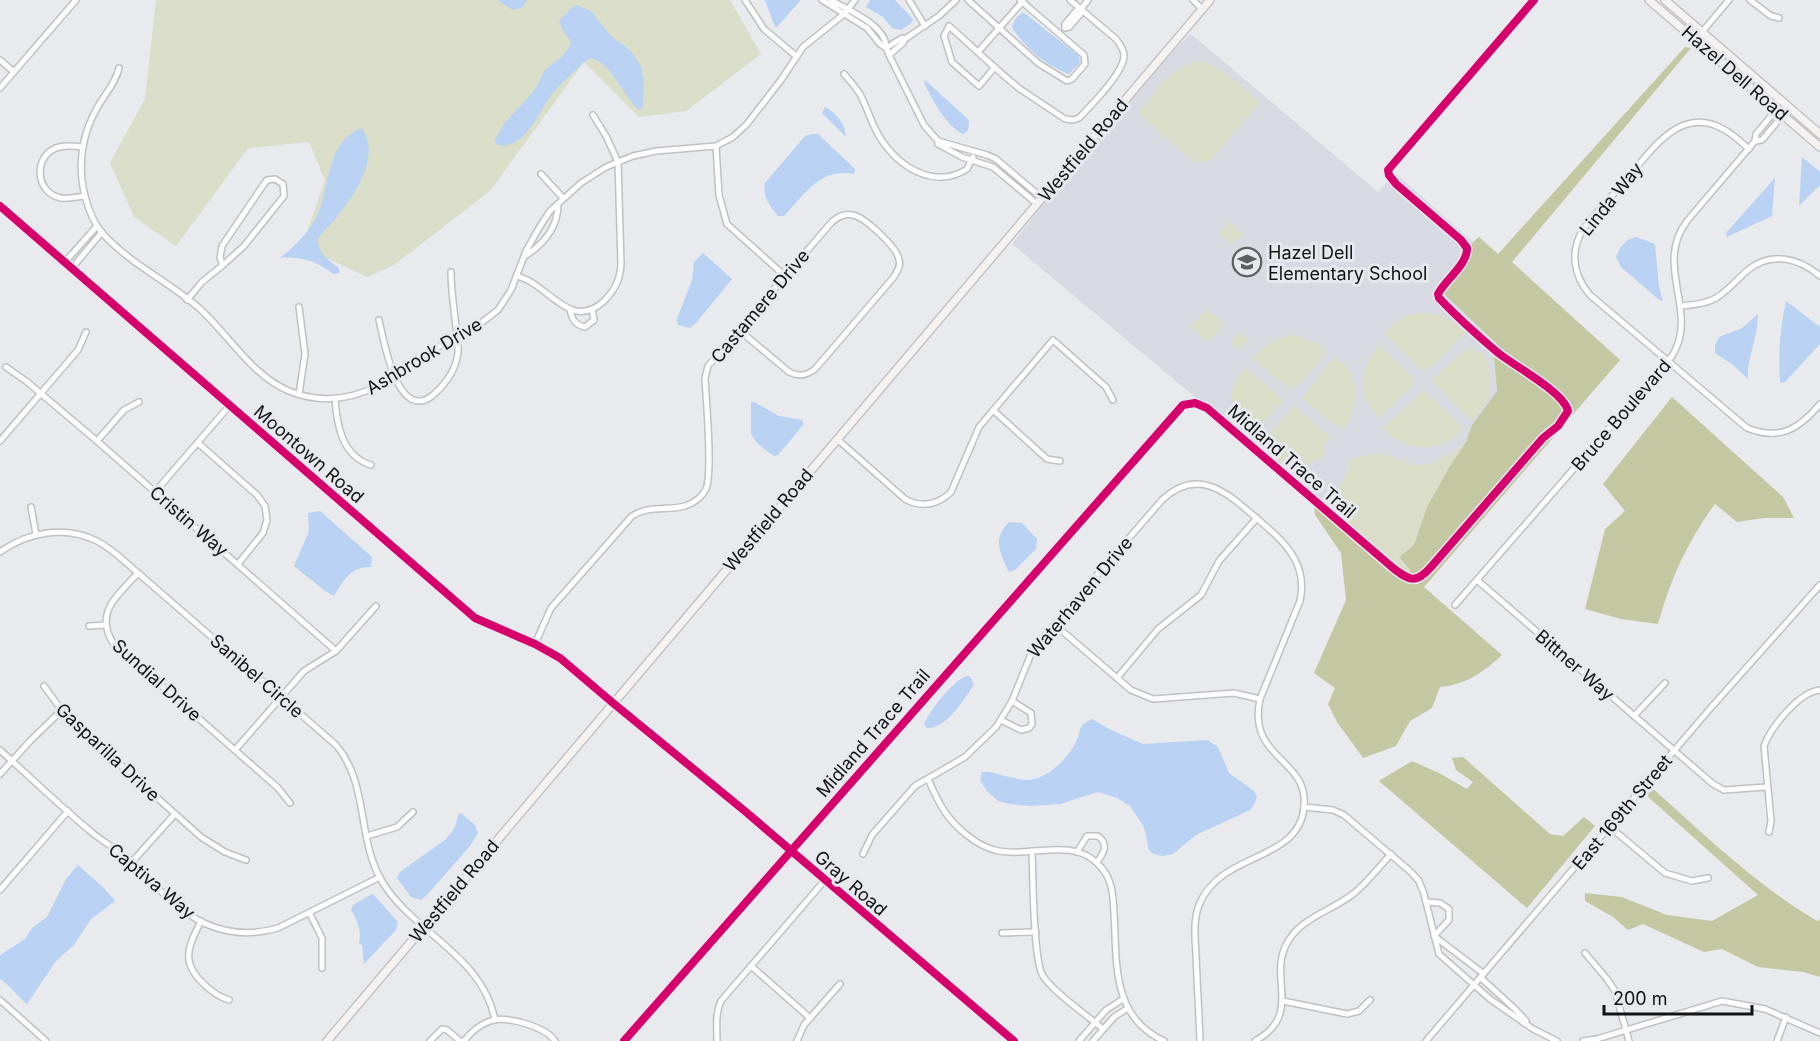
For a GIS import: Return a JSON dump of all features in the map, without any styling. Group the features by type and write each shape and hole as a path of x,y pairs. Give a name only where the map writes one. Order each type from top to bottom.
{"main road":[{"name":"Westfield Road","path":"327,1041 1210,0"},
{"name":"Hazel Dell Road","path":"1649,0 1820,147"},
{"name":"Hazel Dell Road","path":"1665,0 1820,134"}],"street":[{"path":"0,88 76,0"},
{"path":"745,0 764,28 796,56"},
{"path":"822,0 847,12"},
{"path":"831,0 867,28 886,48 924,125 939,144 947,150 985,163 1040,201"},
{"path":"847,12 855,0"},
{"path":"909,0 925,26"},
{"path":"889,55 905,39 925,26 956,0"},
{"path":"968,0 1000,27 1038,63 1062,79 1069,81 1085,64 1086,59 1022,1 1000,27 978,52"},
{"path":"995,67 979,86 952,62 944,36 949,26 1029,95 1065,119 1079,118 1118,73 1124,55 1116,39 1070,0"},
{"path":"1059,34 1065,28 1065,24 1088,0"},
{"path":"1193,0 1202,9"},
{"path":"1702,32 1730,0"},
{"path":"1750,0 1772,16 1779,18"},
{"name":"Ashbrook Drive","path":"119,68 115,80 92,118 83,147 81,172 85,196 97,226 126,256 201,310 260,373 275,384 315,399 336,399 364,393 457,335 481,323 498,310 508,297 539,228 563,198 590,176 618,162 656,151 716,146 733,137 747,124 810,40 847,12"},
{"path":"886,48 902,38 905,39"},
{"path":"0,60 14,72"},
{"path":"844,74 860,94 884,144 915,172 936,178 950,176 967,169 975,151"},
{"name":"Bruce Boulevard","path":"1455,605 1675,351 1682,328 1673,251 1677,235 1686,221 1749,149 1755,141 1755,134 1777,109"},
{"path":"517,276 535,284 558,304 570,310 592,309 603,303 613,292 620,274 618,162 593,115"},
{"name":"Bruce Boulevard","path":"1755,141 1762,140 1783,115"},
{"name":"Linda Way","path":"1749,149 1723,128 1713,125 1701,123 1675,129 1665,135 1583,229 1578,238 1574,257 1581,284 1590,295 1742,425 1754,431 1769,434 1787,431 1796,428 1820,404"},
{"path":"938,141 996,159 1040,201"},
{"path":"83,147 62,146 53,149 44,159 40,172 44,186 55,196 67,198 85,196"},
{"path":"716,146 719,195 727,224 785,276"},
{"path":"541,174 563,198"},
{"path":"187,300 202,282 223,265 244,246 284,196 285,189 280,181 267,180 225,240 220,254 223,265"},
{"path":"524,257 538,248 551,231 558,215 558,204"},
{"name":"Moontown Road","path":"0,206 475,618 535,644 560,658 613,703"},
{"name":"Castamere Drive","path":"535,644 551,608 632,516 648,508 677,508 688,505 704,492 709,474 706,373 708,366 833,220 843,215 858,216 893,247 900,261 893,278 816,368 803,375 793,374 782,368 739,330"},
{"path":"65,262 97,226"},
{"path":"72,268 102,232"},
{"path":"1680,306 1707,302 1718,297 1755,264 1777,258 1798,261 1820,276"},
{"path":"379,320 384,344 401,390 408,398 418,401 430,398 445,383 455,366 458,354 451,272"},
{"path":"299,307 305,354 299,394"},
{"path":"570,310 574,322 585,327 594,320 592,309"},
{"path":"0,441 78,350 86,332"},
{"path":"837,439 905,499 916,504 931,504 942,500 951,492 979,427 1053,340 1106,387 1113,400"},
{"name":"Cristin Way","path":"6,367 41,393 97,441 336,651"},
{"path":"336,399 338,428 347,448 359,461 371,465"},
{"path":"97,441 124,410 139,402"},
{"path":"154,492 230,405"},
{"path":"993,410 1047,459 1060,461"},
{"path":"198,443 257,495 265,506 267,520 263,533 238,564"},
{"name":"Waterhaven Drive","path":"863,854 872,835 915,786 972,752 1001,720 1012,701 1030,655 1054,624 1162,500 1176,490 1195,484 1213,486 1225,491 1257,518"},
{"path":"31,507 36,534"},
{"path":"1117,678 1158,629 1200,595 1219,561 1257,518 1292,552 1299,567 1302,588 1297,609 1260,699 1257,720 1269,748 1298,778 1303,790 1304,807 1299,824 1285,842 1222,874 1211,884 1202,898 1195,922 1200,1041"},
{"name":"Sanibel Circle","path":"0,552 19,540 36,534 65,533 90,538 111,550 336,745 355,775 371,855 380,877 395,900 467,966 488,995 495,1020"},
{"name":"Sundial Drive","path":"138,573 111,604 105,625 109,638 117,648 278,788 290,802"},
{"name":"Bittner Way","path":"1477,580 1713,784 1724,790 1766,787"},
{"name":"East 169th Street","path":"1426,1041 1674,751 1820,585"},
{"path":"234,750 308,666 336,651 376,606"},
{"path":"1054,624 1136,693 1153,699 1234,693 1260,699"},
{"path":"89,626 105,625"},
{"path":"1634,716 1665,683"},
{"name":"Gasparilla Drive","path":"44,686 61,711 175,814 213,846 246,860"},
{"path":"1769,832 1771,821 1766,787 1764,746 1768,734 1802,696 1820,690"},
{"path":"1001,720 1021,730 1029,728 1032,724 1031,713 1012,701"},
{"name":"Gray Road","path":"613,703 746,812 1014,1041"},
{"path":"0,774 61,711"},
{"name":"Captiva Way","path":"0,750 179,906 201,921 230,931 254,933 278,928 380,877"},
{"path":"928,779 948,816 981,844 998,851 1064,850 1077,852 1097,862 1112,887 1118,976 1123,999 1141,1025 1164,1041"},
{"path":"1304,807 1340,812 1390,854 1419,881 1439,954 1474,986 1533,1029 1557,1041"},
{"path":"0,890 68,811"},
{"path":"367,836 397,827 413,812"},
{"path":"131,863 175,814"},
{"path":"1610,827 1665,873 1692,880 1708,878"},
{"path":"1077,852 1087,836 1098,836 1105,845 1097,862"},
{"path":"1032,851 1039,966 1043,976 1103,1029"},
{"path":"1255,1041 1272,1028 1280,1014 1283,1001 1282,957 1291,936 1302,924 1358,890 1390,854"},
{"path":"717,1041 718,1008 721,1001 825,880"},
{"path":"1426,902 1440,903 1449,909 1449,920 1434,936"},
{"path":"310,914 322,938 322,968"},
{"path":"201,921 189,945 190,966 195,975 214,994 229,1000"},
{"path":"1002,933 1036,932"},
{"path":"1434,936 1482,976 1533,1029"},
{"path":"1585,953 1615,991 1629,1041"},
{"path":"751,966 810,1018"},
{"path":"797,1041 801,1029 840,984"},
{"path":"1079,1041 1111,1005 1123,999"},
{"path":"0,1000 46,1041"},
{"path":"1283,1001 1347,1014 1359,1011 1370,1000"},
{"path":"1583,1041 1626,1031 1722,1001 1765,1009 1820,1033"},
{"path":"1092,1041 1118,1012 1128,1008"},
{"path":"1777,1041 1786,1017"},
{"path":"430,1041 442,1029 462,1041 481,1025 495,1020 511,1021 539,1028 550,1034 555,1041"}],"shaded area":[{"name":"Hazel Dell Elementary School","path":"1191,34 1378,192 1395,173 1473,242 1443,293 1497,344 1494,359 1497,391 1472,425 1466,442 1458,449 1430,464 1416,465 1379,453 1351,459 1343,482 1324,505 1221,416 1190,393 1012,244 1072,169 1176,48"}],"green space":[{"path":"156,0 730,0 761,54 686,111 639,117 584,62 490,191 394,265 367,277 302,246 325,180 309,142 248,148 176,246 134,217 110,163 145,99"},
{"path":"1685,47 1691,48 1512,262 1620,360 1424,587 1502,655 1474,677 1458,684 1440,687 1432,708 1410,721 1396,746 1363,758 1337,722 1328,704 1335,688 1314,673 1346,600 1341,553 1315,515 1313,496 1354,530 1390,570 1408,578 1410,570 1399,557 1414,545 1427,507 1466,442 1472,425 1497,391 1494,359 1497,344 1443,293 1473,242 1479,237 1498,254"},
{"path":"1196,61 1204,62 1221,71 1260,102 1210,161 1194,162 1138,113 1170,76 1178,69"},
{"path":"1228,221 1243,234 1233,245 1220,235"},
{"path":"1206,309 1224,324 1208,342 1191,328"},
{"path":"1420,313 1445,318 1466,333 1428,370 1421,370 1384,333 1401,319"},
{"path":"1240,332 1249,339 1239,350 1231,343"},
{"path":"1296,335 1320,345 1327,352 1295,388 1289,388 1252,359 1271,342"},
{"path":"1379,345 1415,379 1414,384 1380,417 1367,400 1363,382 1364,372"},
{"path":"1468,347 1480,353 1483,352 1490,380 1485,406 1471,421 1434,383 1434,378"},
{"path":"1334,357 1349,371 1356,393 1350,417 1342,430 1303,399"},
{"path":"1245,367 1281,398 1282,402 1252,436 1234,412 1232,403 1234,385"},
{"path":"1422,392 1426,392 1463,428 1456,436 1435,446 1413,446 1391,436 1383,428"},
{"path":"1672,397 1783,497 1794,518 1764,518 1737,522 1715,504 1696,532 1681,561 1658,624 1621,619 1585,609 1605,529 1625,511 1603,484"},
{"path":"1292,408 1298,409 1331,437 1323,446 1326,455 1302,466 1277,461 1275,456 1260,445"},
{"path":"1466,442 1427,507 1414,545 1399,557 1410,570 1408,579 1390,570 1354,530 1324,505 1343,482 1351,459 1379,453 1416,465 1430,464 1458,449"},
{"path":"1463,757 1550,834 1563,836 1584,817 1595,826 1527,908 1379,781 1412,761 1467,789 1473,782 1456,770 1452,758"},
{"path":"1652,788 1773,892 1817,921 1820,919 1820,977 1803,972 1758,967 1722,949 1704,952 1643,924 1628,930 1613,917 1585,901 1585,893 1622,897 1667,915 1712,921 1758,895 1646,795"}],"water":[{"path":"497,0 527,0 522,8 513,10"},
{"path":"765,0 800,0 800,1 775,27"},
{"path":"870,0 895,0 913,19 901,30 892,28 883,17 866,7"},
{"path":"577,5 591,11 612,37 630,50 637,60 644,83 643,107 639,110 611,73 590,58 555,90 523,136 507,146 497,145 495,141 506,121 534,90 546,69 569,47 571,42 559,21"},
{"path":"1023,12 1079,56 1080,63 1069,74 1044,61 1017,34 1012,27 1015,19"},
{"path":"925,80 969,120 968,131 963,134 945,118 924,83"},
{"path":"825,107 840,119 846,137 822,113"},
{"path":"362,128 369,151 363,175 344,208 318,239 322,252 338,267 340,273 333,274 308,261 280,258 301,239 314,222 335,154 350,134"},
{"path":"818,134 855,169 854,174 842,173 822,179 814,184 784,216 778,216 766,197 765,183 805,136"},
{"path":"1802,157 1820,172 1820,185 1799,206"},
{"path":"1775,178 1772,216 1727,237 1726,233"},
{"path":"1636,237 1655,244 1659,287 1663,301 1621,267 1616,257 1623,244"},
{"path":"703,253 732,279 696,323 690,328 678,325 677,319 692,280 694,262"},
{"path":"1786,301 1820,327 1820,344 1784,383 1780,382 1779,352"},
{"path":"1758,314 1748,367 1748,379 1715,353 1715,345 1719,337 1742,328"},
{"path":"751,402 779,416 802,420 804,424 778,455 774,456 767,451 753,437"},
{"path":"320,511 372,557 371,567 353,572 334,596 294,566 309,531 308,513"},
{"path":"1009,522 1022,523 1037,539 1036,549 1015,570 1009,572 999,540"},
{"path":"970,676 974,685 959,706 942,724 927,728 924,724 936,704 954,684"},
{"path":"1092,719 1143,744 1207,740 1218,747 1229,773 1254,791 1257,797 1254,805 1250,810 1196,835 1173,854 1162,856 1149,850 1144,827 1130,806 1117,798 1098,792 1060,804 1030,806 1009,804 998,801 987,791 980,780 982,772 1026,780 1044,775 1067,756 1075,744 1081,727"},
{"path":"461,813 475,825 478,833 470,846 427,895 421,900 411,897 397,878 400,872 446,839 454,829"},
{"path":"78,865 115,901 91,919 74,945 56,961 27,1004 0,979 0,955 25,939 32,928 47,917 66,879"},
{"path":"372,894 398,922 396,930 364,964 362,945 359,943 360,934 351,910 353,905"}],"cycle path":[{"name":"Midland Trace Trail","path":"624,1041 1183,405 1195,403 1207,408 1393,568 1413,579 1421,576 1431,567 1543,438 1558,426 1568,411 1558,396 1497,352 1439,298 1438,294 1441,289 1464,260 1467,248 1461,240 1396,184 1388,170 1534,0"},
{"path":"0,206 475,618 535,644 560,658 746,812 1014,1041"}],"place":[{"name":"Hazel Dell Elementary School","path":"1247,262"}]}
